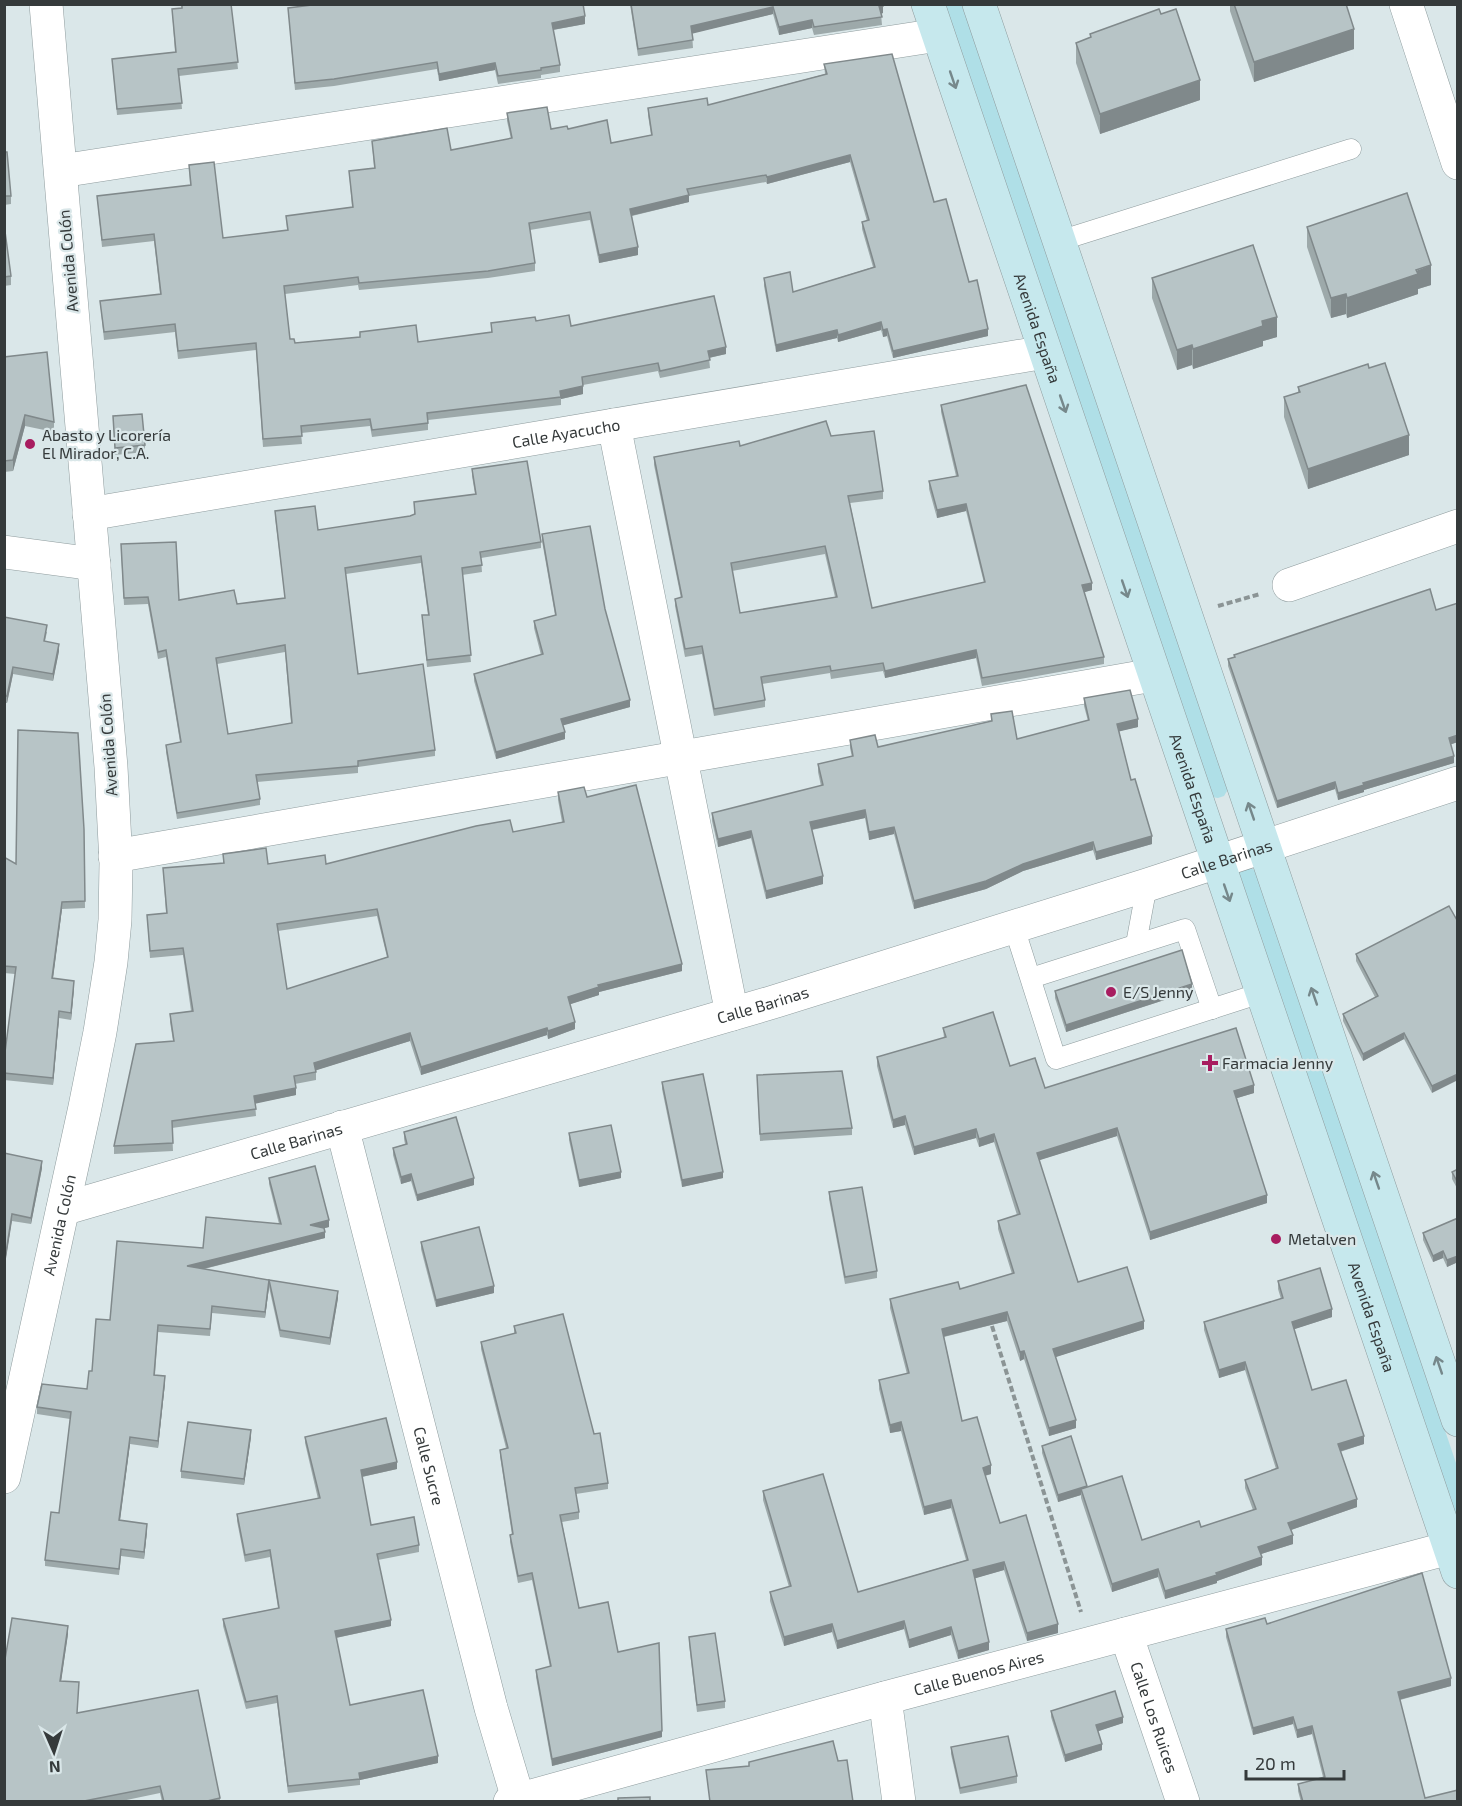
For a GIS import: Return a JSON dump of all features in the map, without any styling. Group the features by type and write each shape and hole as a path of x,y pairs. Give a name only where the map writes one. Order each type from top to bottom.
{"main road":[{"name":"Avenida España","path":"928,4 1454,1560"},
{"path":"979,4 1458,1420"}],"street":[{"name":"Avenida Colón","path":"4,1477 100,1032 116,920 111,767 46,4"},
{"path":"1406,4 1458,163"},
{"path":"61,171 938,35"},
{"name":"Calle Ayacucho","path":"89,514 1045,352"},
{"path":"614,425 732,1014"},
{"path":"1289,585 1458,526"},
{"path":"4,552 94,564"},
{"path":"115,856 1153,675"},
{"name":"Calle Barinas","path":"63,1209 732,1014 1147,885 1458,783"},
{"name":"Calle Sucre","path":"342,1127 516,1801"},
{"name":"Calle Buenos Aires","path":"516,1801 885,1698 1126,1634 1454,1560"},
{"name":"Calle Los Ruices","path":"1126,1634 1183,1802"},
{"path":"885,1698 899,1802"}],"lane":[{"path":"1059,241 1351,149"},
{"path":"1136,944 1147,885"},
{"path":"1014,927 1056,1059 1261,993"},
{"path":"1031,978 1185,929 1212,1009"}],"path":[{"path":"1185,616 1289,585"},
{"path":"992,1326 1091,1643"}],"shaded area":[{"path":"943,5 964,5 1227,785 1224,796 1212,797"},
{"path":"1247,867 1257,873 1457,1466 1457,1527 1238,874 1241,869"}],"building":[{"path":"182,4 231,4 238,62 178,69 182,103 117,109 112,59 176,52 172,9 182,8"},
{"path":"320,4 583,4 585,16 552,23 560,65 541,68 541,70 498,76 495,63 439,74 437,62 295,83 288,8"},
{"path":"631,4 883,4 883,6 879,6 882,17 814,27 812,20 779,27 773,7 691,26 693,40 638,49"},
{"path":"1234,4 1346,4 1354,29 1254,62"},
{"path":"1159,9 1161,14 1176,9 1200,80 1100,114 1076,43 1091,37 1090,34"},
{"path":"892,54 934,202 946,199 969,282 977,280 988,329 893,351 887,329 883,330 881,322 838,335 837,330 776,345 764,278 790,272 793,292 875,267 862,222 869,220 850,155 767,177 766,175 687,189 689,195 630,209 638,247 599,255 590,212 529,223 535,263 488,271 359,283 358,277 284,286 290,339 294,339 295,343 360,337 360,332 416,325 418,342 492,332 491,323 535,317 536,321 569,315 571,326 714,296 726,347 708,351 710,360 660,371 658,363 582,377 583,386 560,391 561,397 427,413 428,423 372,430 370,419 301,426 302,436 263,439 256,343 178,351 175,324 104,332 100,301 161,294 154,234 102,240 97,196 191,185 189,165 214,162 223,238 288,230 286,216 353,207 349,171 375,168 372,141 447,128 451,150 512,138 507,113 547,107 551,129 567,126 568,129 607,120 611,143 652,135 648,108 707,98 708,105 827,74 824,64"},
{"path":"4,149 7,152 11,196 4,196"},
{"path":"1407,193 1431,265 1416,270 1418,274 1347,298 1346,294 1331,298 1307,227"},
{"path":"4,224 11,276 4,277"},
{"path":"1253,245 1277,317 1262,321 1263,326 1193,349 1192,345 1177,350 1152,278"},
{"path":"47,352 54,422 25,415 13,460 4,461 4,357"},
{"path":"1385,363 1409,435 1308,469 1284,397 1300,392 1298,387 1368,364 1369,368"},
{"path":"1026,385 1092,583 1082,585 1104,657 982,678 976,650 885,671 883,663 831,671 830,666 761,677 765,700 714,709 702,646 685,649 675,599 682,597 654,457 739,441 740,446 826,421 831,436 874,431 883,491 848,496 872,608 985,582 966,504 937,510 929,481 958,476 941,405","holes":["825,546 837,597 740,613 731,563"]},
{"path":"142,414 145,445 115,448 113,416"},
{"path":"527,461 541,542 480,552 482,565 462,568 471,655 427,660 422,615 429,615 421,556 345,568 358,674 423,664 435,750 358,761 358,766 256,775 260,799 177,813 166,745 181,742 166,650 158,652 148,597 124,598 121,544 176,542 179,600 234,590 237,604 285,598 275,511 315,506 318,530 410,516 415,514 414,502 476,494 472,469","holes":["285,645 292,723 228,734 216,658"]},
{"path":"590,526 605,609 630,700 561,719 565,732 496,752 474,674 543,654 534,621 556,615 542,534"},
{"path":"1430,589 1436,610 1458,603 1458,735 1449,738 1454,756 1363,783 1364,785 1338,793 1335,782 1277,801 1228,659 1235,657 1234,655"},
{"path":"4,617 47,625 44,641 59,644 53,674 13,667 7,696 4,696"},
{"path":"1130,690 1138,719 1117,724 1131,780 1135,779 1152,836 1096,852 1093,842 1023,864 986,881 914,901 894,827 869,832 865,810 810,822 823,876 766,891 751,831 718,839 712,813 823,785 818,764 853,756 850,740 875,735 878,747 992,721 991,714 1012,711 1017,739 1089,720 1084,698"},
{"path":"18,730 78,733 84,829 85,901 62,902 52,978 74,981 71,1013 59,1011 53,1078 4,1073 16,967 4,966 4,857 16,864"},
{"path":"636,785 682,964 598,985 599,987 568,997 575,1022 548,1031 547,1028 421,1067 410,1033 314,1063 316,1072 294,1076 296,1088 254,1096 256,1109 172,1121 173,1143 114,1146 136,1044 174,1041 170,1014 193,1011 183,948 150,951 147,915 167,913 163,868 224,863 223,854 266,848 268,864 325,855 326,864 476,826 510,820 513,832 564,822 558,792 584,787 587,797","holes":["377,909 388,957 287,989 277,924"]},
{"path":"1449,906 1458,922 1458,1074 1432,1086 1404,1033 1363,1054 1343,1014 1378,996 1356,954"},
{"path":"1182,950 1192,984 1066,1025 1055,991"},
{"path":"993,1012 1010,1066 1035,1058 1045,1088 1236,1028 1254,1085 1234,1091 1267,1195 1150,1232 1117,1128 1037,1153 1078,1282 1127,1267 1144,1321 1053,1349 1076,1420 1049,1428 1024,1351 1020,1352 1007,1312 942,1329 962,1421 977,1417 991,1465 983,1468 1000,1523 1026,1515 1058,1624 1027,1633 1004,1562 973,1570 989,1642 958,1651 951,1627 909,1640 904,1621 837,1641 832,1624 784,1637 770,1592 791,1586 763,1491 823,1474 858,1592 968,1560 951,1500 924,1507 901,1422 890,1425 879,1380 909,1373 890,1299 958,1282 960,1289 1014,1273 998,1221 1020,1214 994,1134 979,1139 976,1129 914,1147 905,1116 893,1120 877,1057 946,1037 943,1028"},
{"path":"842,1071 852,1128 760,1134 757,1075"},
{"path":"703,1074 723,1172 682,1180 662,1082"},
{"path":"456,1117 474,1178 417,1195 411,1174 401,1177 393,1148 407,1144 404,1132"},
{"path":"611,1125 621,1172 579,1180 569,1133"},
{"path":"4,1153 42,1161 31,1218 12,1214 4,1265"},
{"path":"315,1166 329,1220 310,1225 324,1228 325,1232 187,1266 269,1280 265,1312 212,1306 210,1329 158,1325 154,1375 165,1376 158,1441 130,1437 119,1520 147,1524 144,1552 121,1549 119,1569 45,1560 51,1512 59,1513 71,1412 37,1407 42,1384 87,1389 89,1371 92,1371 96,1319 110,1320 117,1241 203,1248 206,1217 281,1224 269,1178"},
{"path":"1458,1169 1458,1183 1452,1172"},
{"path":"862,1187 877,1271 845,1277 829,1192"},
{"path":"1458,1218 1458,1256 1447,1260 1443,1251 1433,1256 1423,1233"},
{"path":"479,1227 494,1286 436,1300 421,1242"},
{"path":"1320,1268 1332,1309 1292,1322 1312,1390 1346,1380 1364,1436 1338,1444 1357,1499 1288,1523 1293,1535 1258,1547 1262,1557 1216,1573 1217,1575 1165,1591 1158,1569 1112,1584 1081,1489 1122,1476 1142,1540 1199,1521 1201,1527 1256,1509 1245,1480 1278,1468 1245,1362 1219,1370 1204,1322 1283,1298 1278,1281"},
{"path":"269,1280 338,1291 330,1338 280,1330"},
{"path":"563,1314 594,1434 600,1433 608,1483 575,1488 579,1512 560,1515 579,1608 608,1602 618,1652 659,1643 662,1731 552,1759 536,1670 551,1666 532,1573 518,1576 510,1535 513,1534 500,1450 508,1448 481,1342 516,1333 514,1326"},
{"path":"386,1418 397,1462 361,1470 371,1525 414,1517 419,1545 377,1554 391,1620 335,1631 350,1705 423,1690 438,1756 359,1773 360,1779 288,1786 277,1696 246,1702 223,1619 279,1608 270,1550 245,1555 237,1514 320,1498 305,1437"},
{"path":"188,1422 251,1430 244,1479 181,1471"},
{"path":"1071,1436 1087,1486 1058,1495 1042,1446"},
{"path":"1422,1573 1451,1678 1398,1692 1425,1798 1458,1790 1458,1802 1303,1802 1298,1784 1325,1777 1312,1726 1297,1730 1293,1717 1253,1728 1226,1629 1265,1618 1267,1624"},
{"path":"12,1618 68,1626 60,1681 79,1682 77,1713 198,1690 220,1798 203,1802 164,1802 160,1786 79,1802 4,1802 4,1665"},
{"path":"715,1633 725,1701 697,1705 689,1637"},
{"path":"1115,1691 1123,1717 1096,1725 1102,1744 1065,1755 1051,1711"},
{"path":"1008,1736 1017,1776 960,1788 951,1747"},
{"path":"833,1741 838,1761 847,1760 853,1802 710,1802 706,1770 749,1766 749,1762"},
{"path":"650,1797 650,1802 618,1802 618,1798"}],"place":[{"name":"Abasto y Licorería El Mirador, C.A.","path":"30,444"},
{"name":"E/S Jenny","path":"1111,992"},
{"name":"Farmacia Jenny","path":"1210,1063"},
{"name":"Metalven","path":"1276,1239"}]}
